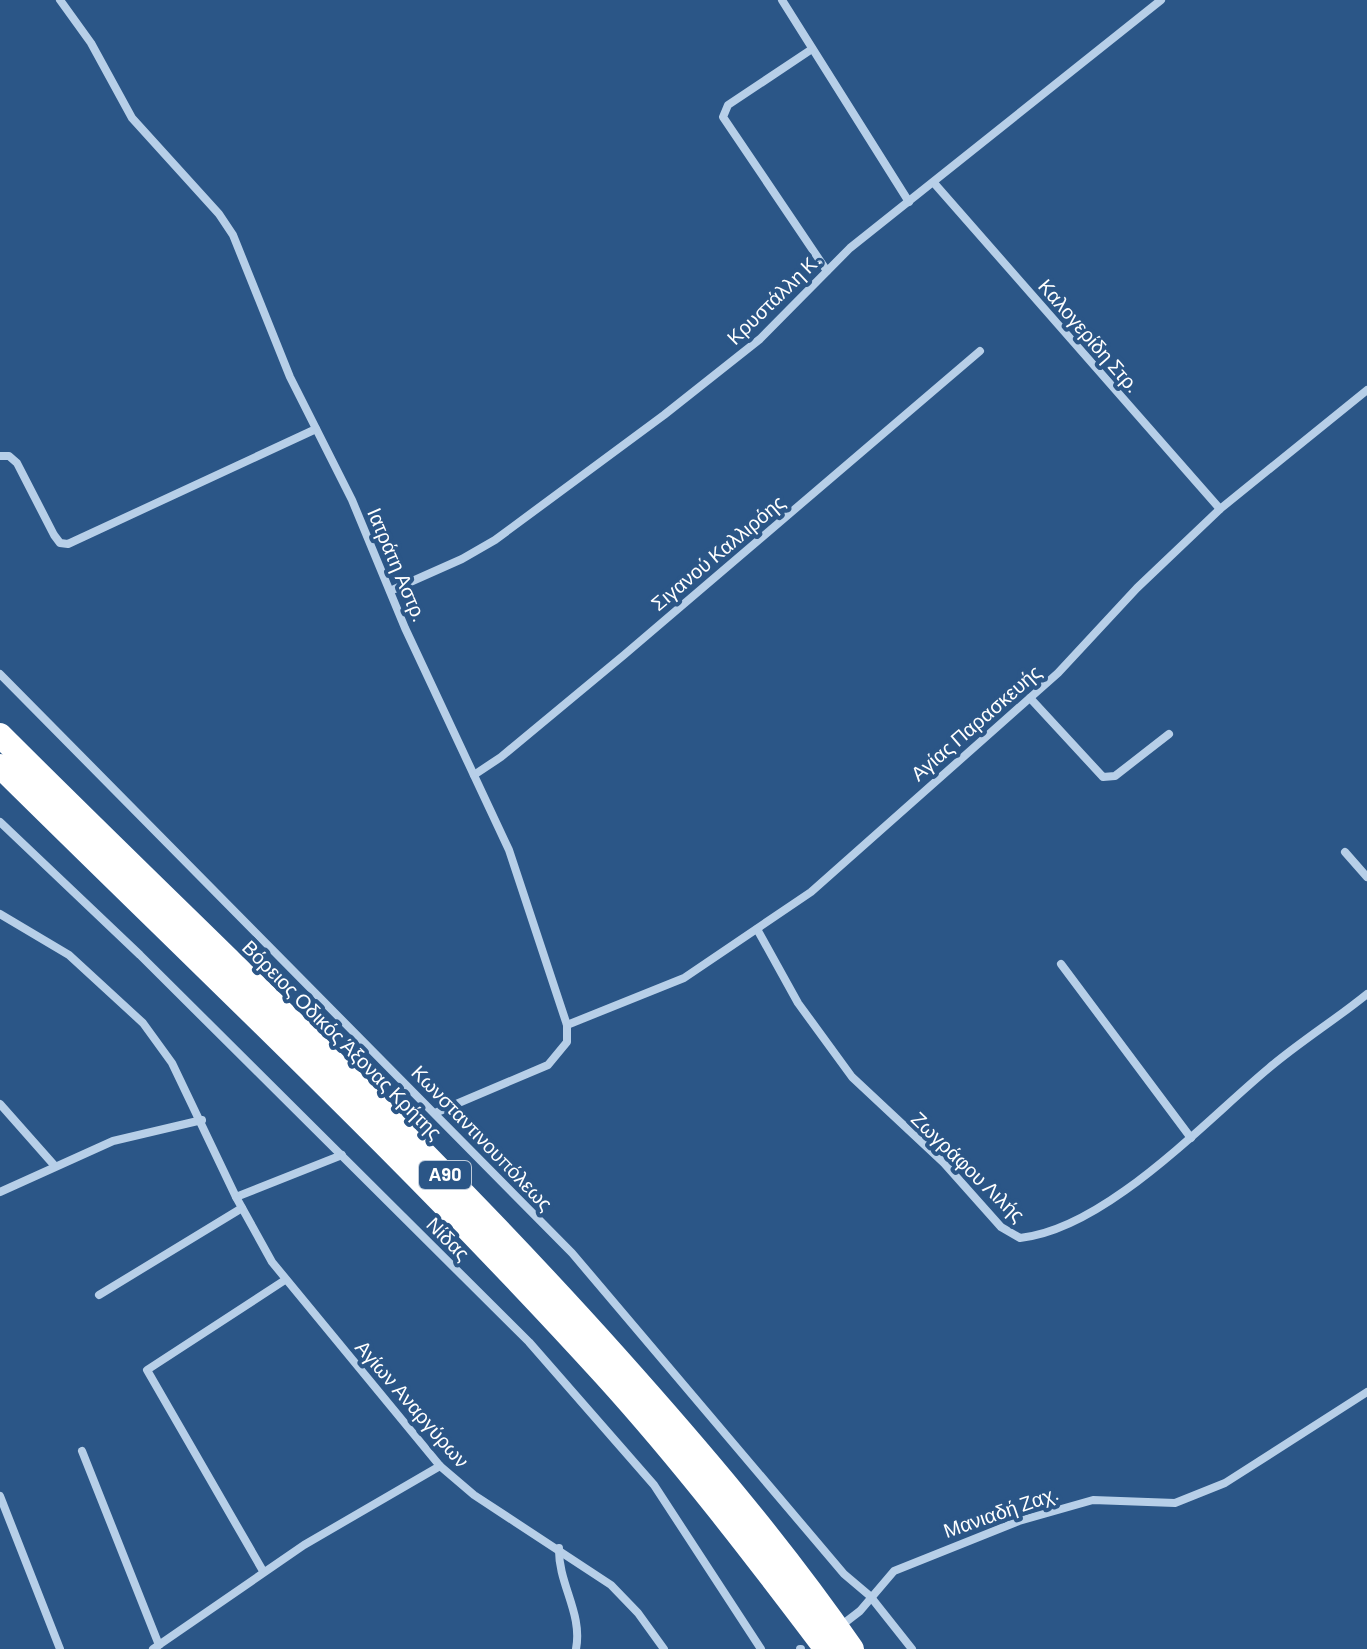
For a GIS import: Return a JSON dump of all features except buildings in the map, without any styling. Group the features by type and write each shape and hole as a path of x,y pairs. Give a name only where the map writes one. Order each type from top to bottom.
{"highway":[{"name":"Βόρειος Οδικός Άξονας Κρήτης","path":"0,735 408,1137 554,1288 704,1456 852,1649"},
{"name":"Α90","path":"0,766 452,1214 605,1375 702,1490 826,1649"}],"street":[{"name":"Ιατράτη Αστρ.","path":"60,0 91,43 132,118 219,214 233,235 290,377 352,500 519,875 567,1025"},
{"path":"782,0 909,202"},
{"name":"Κρυστάλλη Κ.","path":"390,591 462,559 521,522 737,359 797,304 850,248 1161,0"},
{"path":"812,49 728,105 723,117 827,271"},
{"name":"Καλογερίδη Στρ.","path":"934,183 1220,509"},
{"name":"Σιγανού Καλλιρόης","path":"474,775 501,757 613,664 980,351"},
{"name":"Αγίας Παρασκευής","path":"567,1025 684,978 811,892 1030,698 1220,509 1367,390"},
{"path":"0,456 9,456 17,463 57,540 68,544 316,429"},
{"name":"Κωνσταντινουπόλεως","path":"0,674 435,1113 622,1308 844,1574 870,1596 912,1649"},
{"path":"1030,698 1103,777 1115,776 1169,734"},
{"name":"Νίδας","path":"0,822 529,1342 654,1485 761,1649"},
{"path":"1345,852 1367,877"},
{"name":"Αγίων Αναργύρων","path":"0,914 69,955 143,1023 172,1063 202,1120 236,1197 285,1280 440,1466 474,1495 559,1548 619,1593 664,1649"},
{"name":"Ζωγράφου Λιλής","path":"757,929 798,1003 852,1077 944,1163 1013,1236 1033,1236 1091,1211 1191,1138 1286,1054 1367,994"},
{"path":"1061,964 1191,1138"},
{"path":"435,1113 548,1065 567,1042 567,1025"},
{"path":"0,1104 54,1165"},
{"path":"0,1192 54,1165 127,1137 202,1120"},
{"path":"236,1197 342,1155"},
{"path":"99,1295 242,1208"},
{"path":"263,1571 147,1370 285,1280"},
{"name":"Μανιαδή Ζαχ.","path":"847,1621 860,1611 894,1571 918,1558 1052,1509 1109,1499 1175,1503 1200,1494 1225,1483 1367,1392"},
{"path":"82,1451 156,1647 263,1571 440,1466"},
{"path":"0,1496 60,1649"},
{"path":"559,1548 560,1568 578,1627 576,1649"}]}
